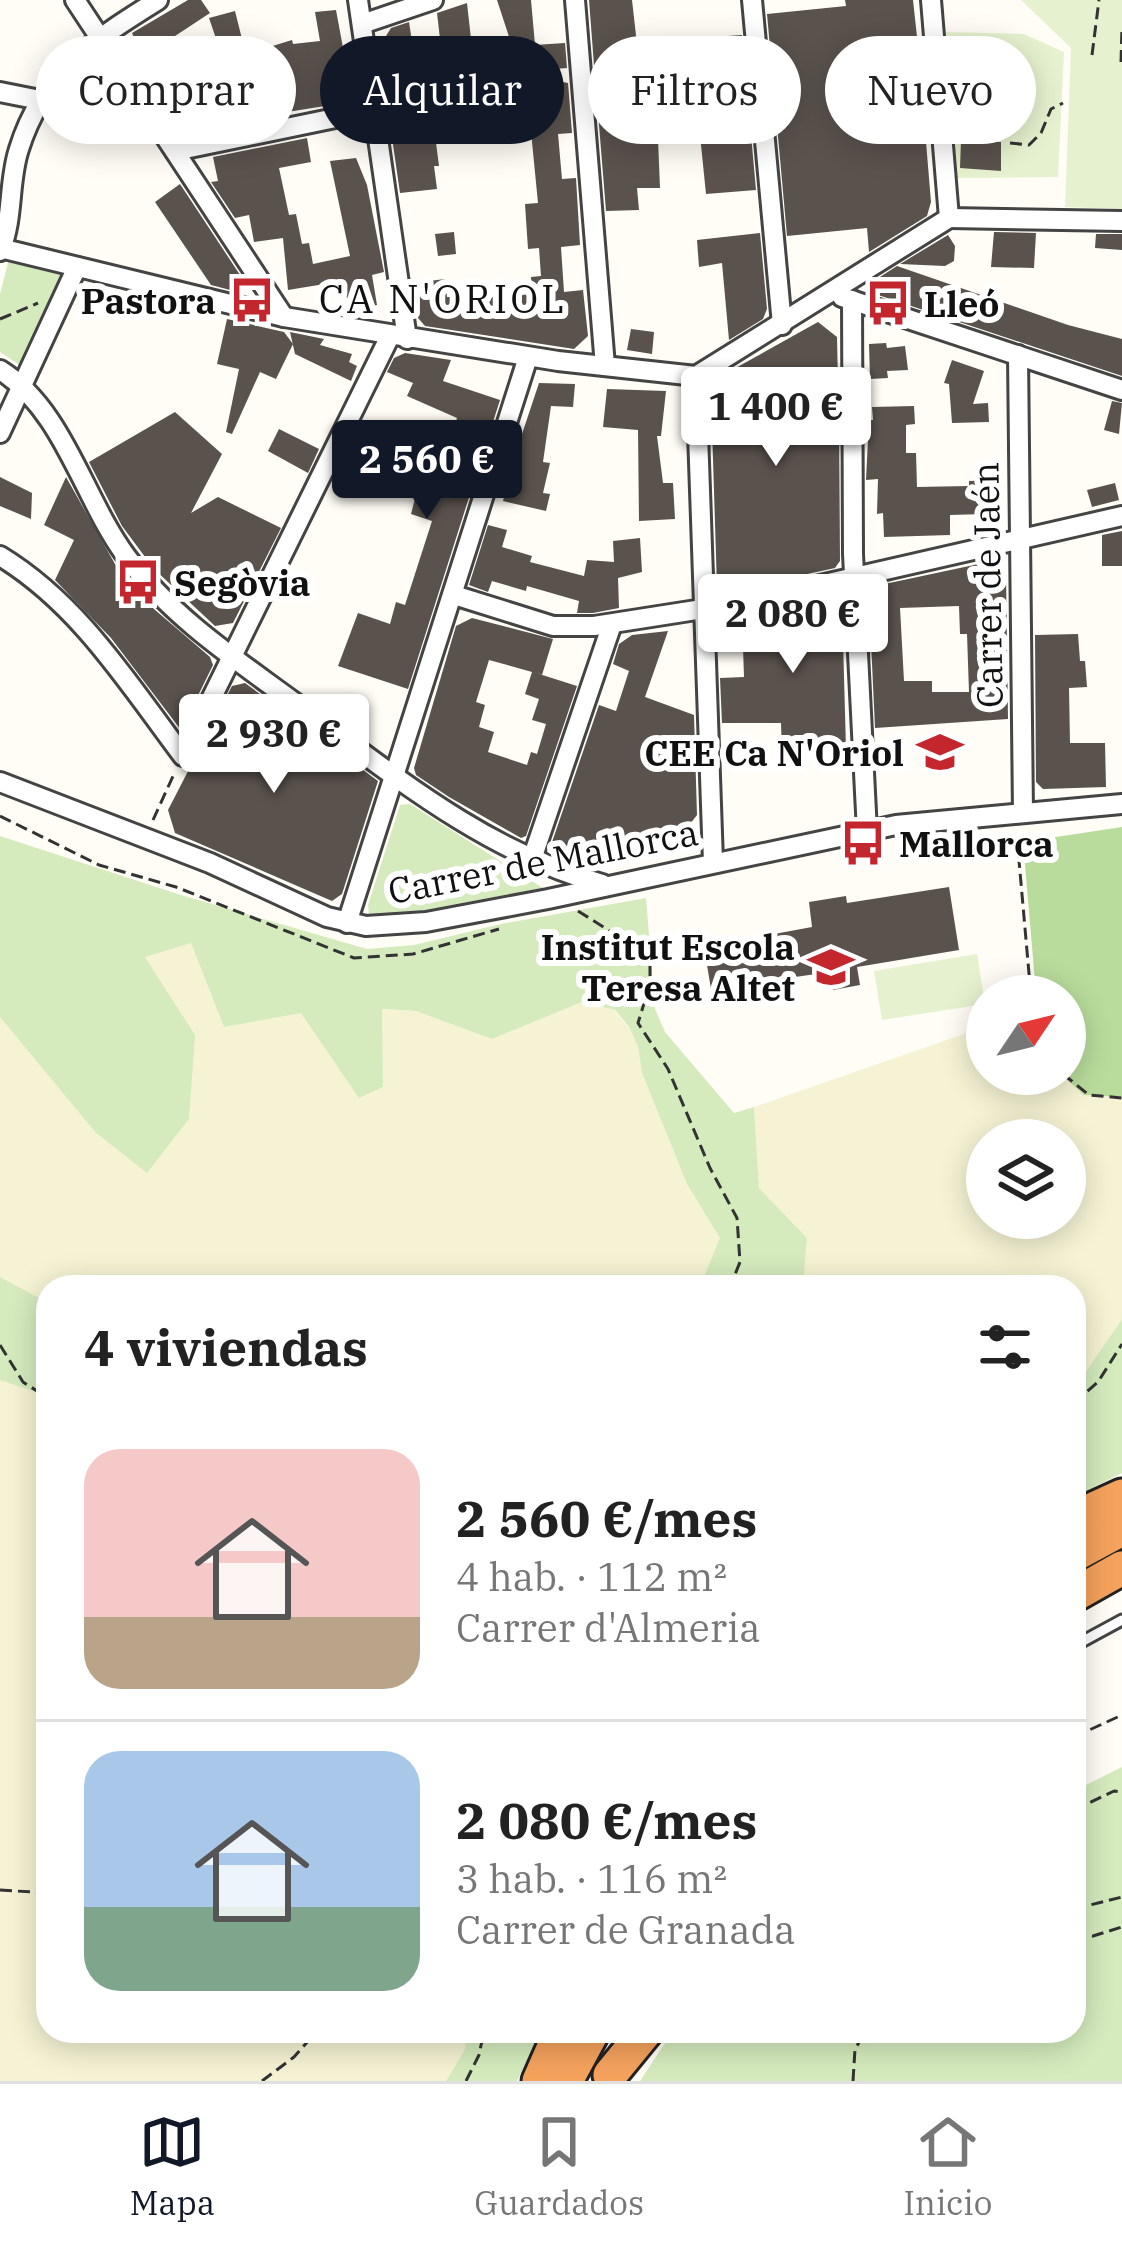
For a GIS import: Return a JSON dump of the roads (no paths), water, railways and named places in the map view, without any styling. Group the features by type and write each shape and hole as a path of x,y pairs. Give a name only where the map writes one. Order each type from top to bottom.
{"highway":[{"path":"1086,1512 1122,1496"},
{"path":"1086,1548 1122,1529"},
{"path":"1086,1588 1122,1568"},
{"path":"539,2081 556,2043"},
{"path":"566,2081 587,2043"},
{"path":"609,2078 627,2043"},
{"path":"609,2078 637,2043"}],"street":[{"path":"75,0 100,36 158,0"},
{"path":"358,0 364,36"},
{"path":"362,24 434,0"},
{"path":"575,0 605,366"},
{"path":"752,0 782,325"},
{"path":"931,0 949,218"},
{"path":"0,92 36,99"},
{"path":"36,109 18,152 10,223 1,249 284,317 528,357 696,376 782,325 842,297 949,218 1122,221"},
{"path":"175,151 320,121"},
{"path":"170,144 284,317"},
{"path":"0,556 37,578 72,611 183,757 230,655 398,337 378,144"},
{"path":"0,433 77,267"},
{"path":"842,297 1122,390"},
{"path":"842,297 867,832"},
{"name":"Carrer de Jaén","path":"1018,355 1023,813"},
{"path":"347,923 528,357"},
{"path":"0,370 22,386 51,426 124,554 178,612 230,655 466,824 556,871 606,885"},
{"path":"696,376 712,862"},
{"path":"454,596 553,626 612,624 854,578 1122,516"},
{"path":"532,860 612,624"},
{"name":"Carrer de Mallorca","path":"0,782 210,862 263,890 347,923 386,926 548,899 867,832 1122,804"}],"lane":[{"path":"1086,1640 1122,1620"}],"place":[{"name":"Pastora","path":"252,300"},
{"name":"Lleó","path":"888,303"},
{"name":"Segòvia","path":"138,582"},
{"name":"CEE Ca N'Oriol","path":"940,752"},
{"name":"Mallorca","path":"863,843"},
{"name":"Institut Escola Teresa Altet","path":"831,967"}],"district":[{"name":"CA N'ORIOL","path":"443,298"}]}
